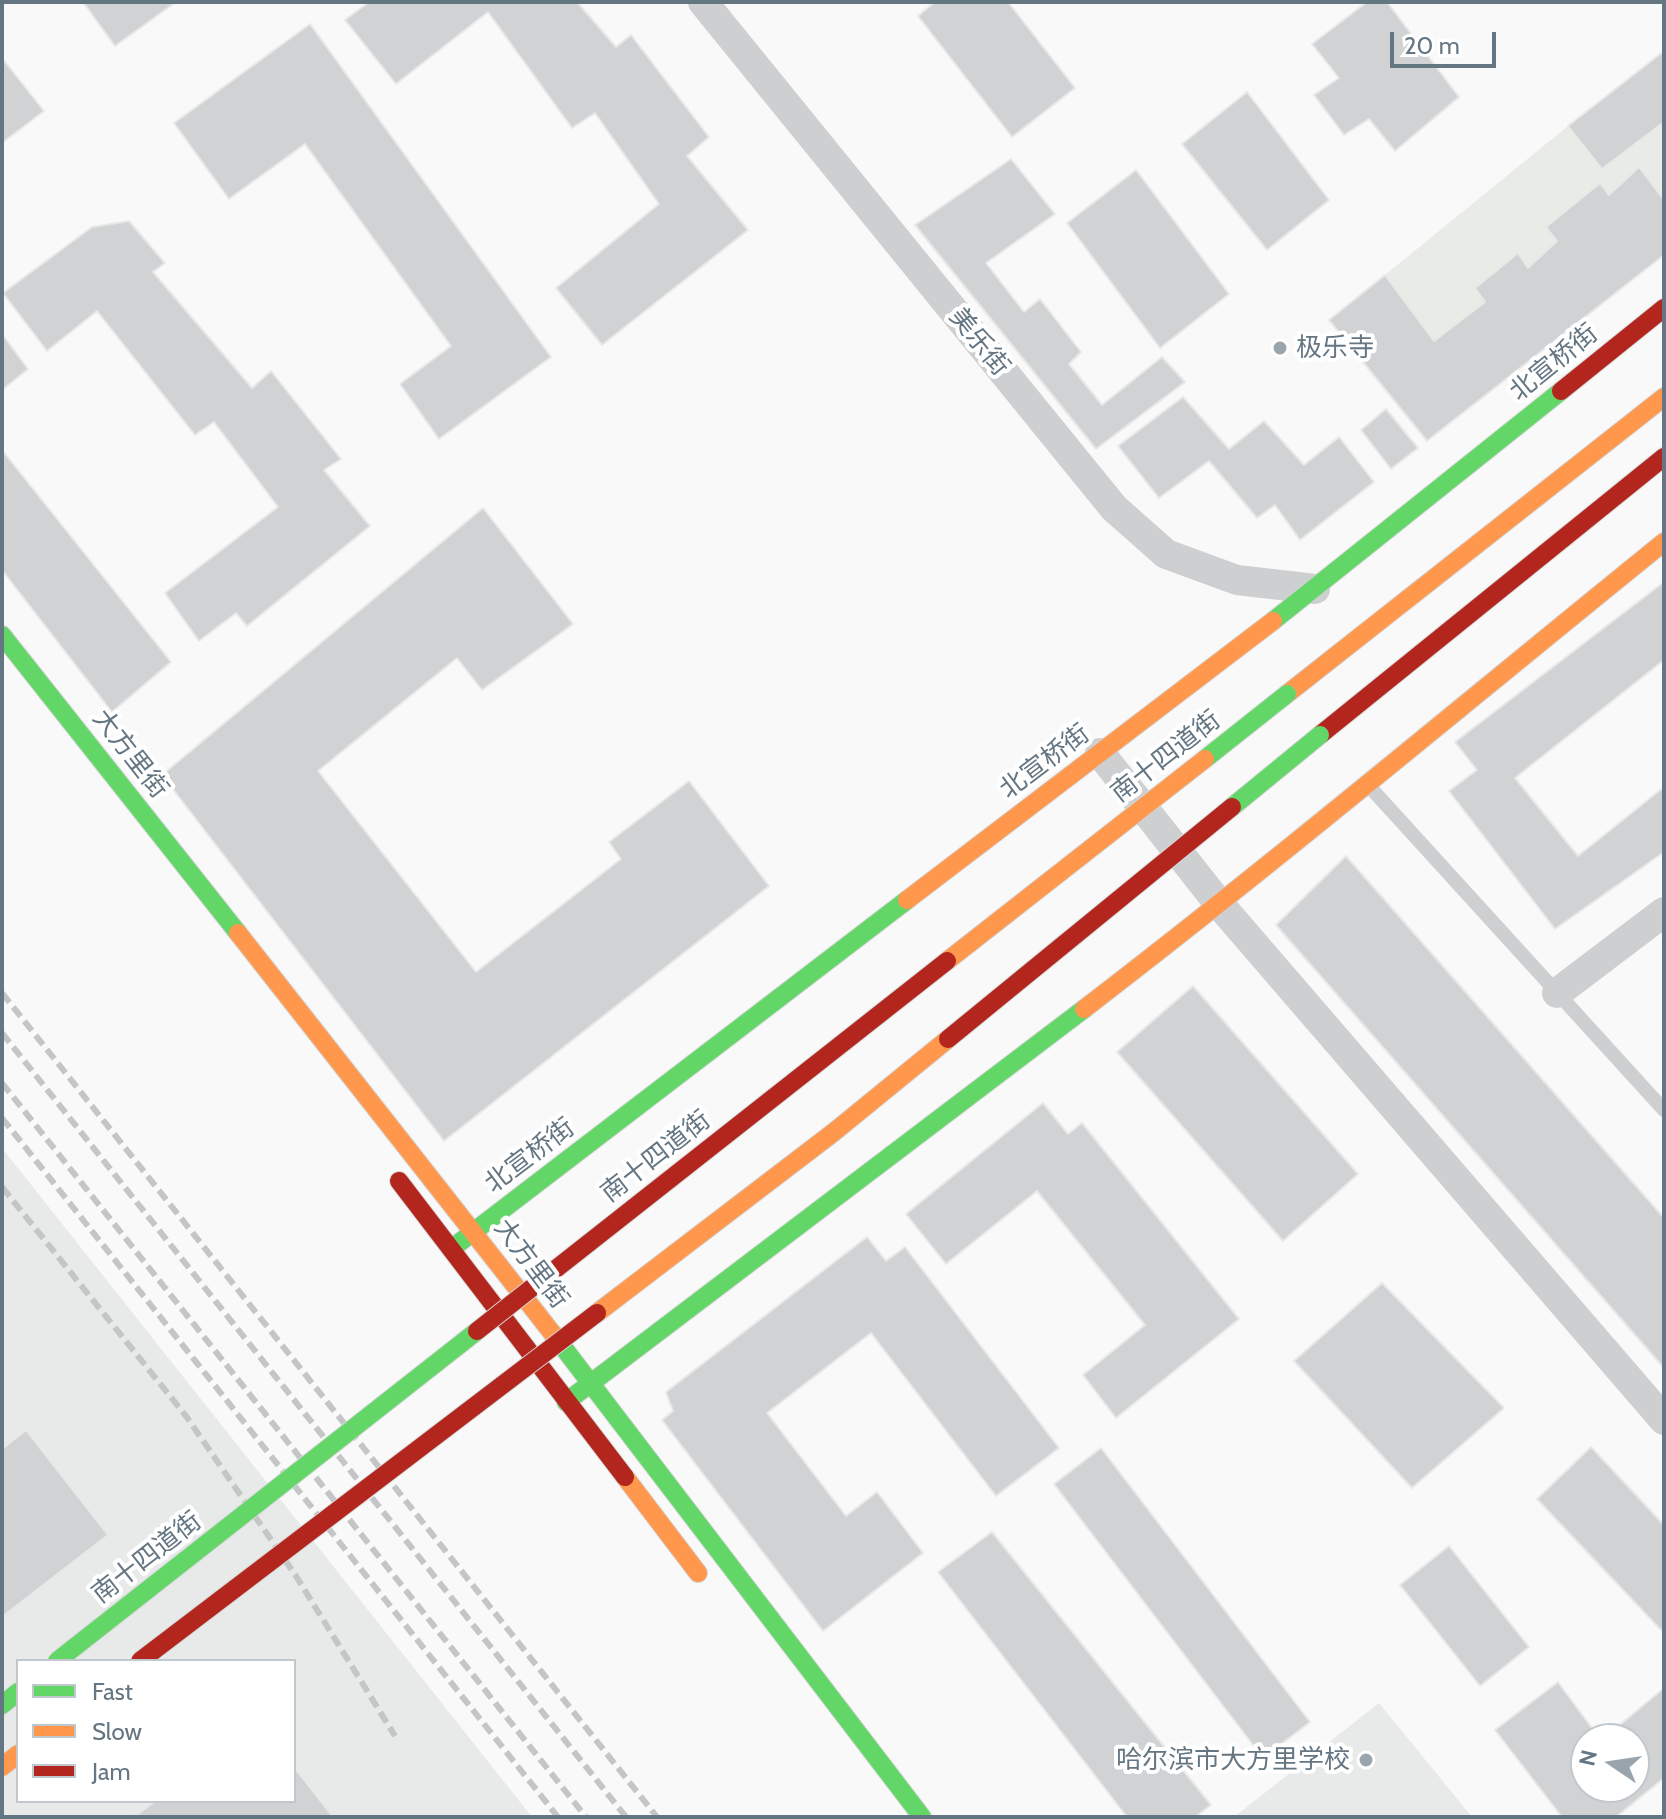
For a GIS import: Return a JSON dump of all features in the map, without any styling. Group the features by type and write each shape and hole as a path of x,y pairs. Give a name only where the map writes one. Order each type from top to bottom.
{"main road":[{"name":"北宣桥街","path":"451,1249 1315,589 1664,308"},
{"name":"南十四道街","path":"60,1659 1664,397"},
{"path":"143,1659 834,1132 1664,457"},
{"path":"566,1402 1220,905 1664,542"},
{"name":"大方里街","path":"2,635 474,1231 922,1817"},
{"path":"384,1162 712,1591"}],"street":[{"name":"美乐街","path":"703,2 1114,508 1166,554 1237,580 1315,589"},
{"path":"1100,753 1220,905 1664,1420"},
{"path":"1557,993 1664,912"}],"lane":[{"path":"1366,783 1664,1110"}],"shaded area":[{"path":"1664,122 1664,200 1639,168 1609,195 1600,184 1547,226 1557,241 1528,268 1517,253 1475,288 1485,302 1434,341 1385,275 1568,126 1602,169"},
{"path":"2,1148 532,1817 2,1817"},
{"name":"哈尔滨市大方里学校","path":"1379,1703 1472,1817 1234,1817"}],"building":[{"path":"83,2 176,2 115,46"},
{"path":"369,2 577,2 616,47 631,35 709,137 687,156 748,230 602,345 556,288 659,204 595,113 572,128 488,12 396,84 345,20"},
{"path":"935,2 1008,2 1075,88 1012,137 918,16"},
{"path":"1367,2 1387,2 1459,97 1395,151 1369,119 1344,135 1314,95 1339,78 1312,44"},
{"path":"310,24 551,357 439,439 400,384 451,346 305,144 229,199 174,123"},
{"path":"1664,51 1664,122 1602,169 1568,126"},
{"path":"2,58 44,111 2,143"},
{"path":"1247,92 1329,200 1267,250 1182,144"},
{"path":"1011,159 1055,214 986,263 1024,312 1040,299 1081,352 1069,364 1102,405 1162,357 1185,382 1096,449 915,225"},
{"path":"1639,167 1664,200 1664,255 1427,441 1329,320 1385,275 1434,341 1485,302 1475,288 1518,253 1528,268 1557,241 1546,227 1600,183 1609,195"},
{"path":"1136,170 1229,294 1160,348 1067,223"},
{"path":"129,221 165,263 153,272 252,388 271,371 341,459 324,470 370,526 247,626 236,613 199,641 165,593 278,507 214,422 195,435 97,311 47,351 3,293 92,227"},
{"path":"2,334 28,369 2,390"},
{"path":"1183,397 1229,449 1264,421 1304,465 1339,437 1374,482 1300,540 1275,505 1257,518 1209,461 1159,498 1118,446"},
{"path":"1386,409 1418,448 1391,469 1361,430"},
{"path":"2,450 171,662 112,712 2,570"},
{"path":"483,508 573,624 482,690 457,658 318,771 476,972 621,859 609,842 689,781 769,886 444,1141 162,775"},
{"path":"1664,582 1664,660 1515,778 1578,856 1664,787 1664,852 1555,929 1449,791 1477,770 1455,742"},
{"path":"1346,856 1664,1218 1664,1368 1276,925"},
{"path":"1193,986 1358,1174 1283,1241 1117,1052"},
{"path":"1043,1103 1068,1134 1082,1123 1239,1319 1116,1418 1083,1375 1145,1325 1037,1191 946,1264 906,1214"},
{"path":"867,1237 886,1261 905,1247 1059,1448 996,1496 871,1333 767,1413 846,1516 877,1492 923,1553 823,1631 662,1420 673,1411 666,1392"},
{"path":"1382,1283 1504,1408 1412,1488 1294,1361"},
{"path":"26,1430 108,1535 2,1617 2,1449"},
{"path":"1591,1447 1664,1525 1664,1627 1661,1630 1537,1499"},
{"path":"1101,1448 1310,1722 1263,1758 1054,1484"},
{"path":"992,1532 1211,1805 1195,1817 1127,1817 938,1572"},
{"path":"1449,1546 1529,1647 1480,1686 1400,1585"},
{"path":"1558,1682 1588,1723 1570,1723 1570,1803 1633,1803 1616,1817 1562,1817 1495,1730"},
{"path":"1664,1688 1664,1778 1650,1789 1650,1723 1622,1723"},
{"path":"296,1770 333,1817 134,1817 152,1803 296,1803"}],"railway":[{"path":"2,993 657,1817"},
{"path":"2,1033 626,1817"},
{"path":"2,1083 586,1817"},
{"path":"2,1118 558,1817"},
{"path":"2,1187 186,1416 296,1576 395,1736"}],"traffic: fast":[{"path":"1273,621 1561,391"},
{"path":"2,635 238,933"},
{"path":"1205,759 1287,694"},
{"path":"1232,807 1320,735"},
{"path":"451,1249 907,900"},
{"path":"566,1402 1084,1009"},
{"path":"60,1659 477,1331"},
{"path":"553,1334 922,1817"},
{"path":"2,1705 16,1694"}],"traffic: slow":[{"path":"1287,694 1664,397"},
{"path":"1084,1009 1303,836 1664,542"},
{"path":"907,900 1273,621"},
{"path":"947,961 1205,759"},
{"path":"238,933 553,1334"},
{"path":"597,1313 834,1132 948,1039"},
{"path":"625,1477 698,1573"},
{"path":"2,1767 16,1756"}],"traffic: jam":[{"path":"1561,391 1664,308"},
{"path":"1320,735 1664,457"},
{"path":"948,1039 1232,807"},
{"path":"477,1331 947,961"},
{"path":"399,1181 625,1477"},
{"path":"143,1659 597,1313"}],"place":[{"name":"极乐寺","path":"1280,348"},
{"name":"哈尔滨市大方里学校","path":"1366,1760"}]}
